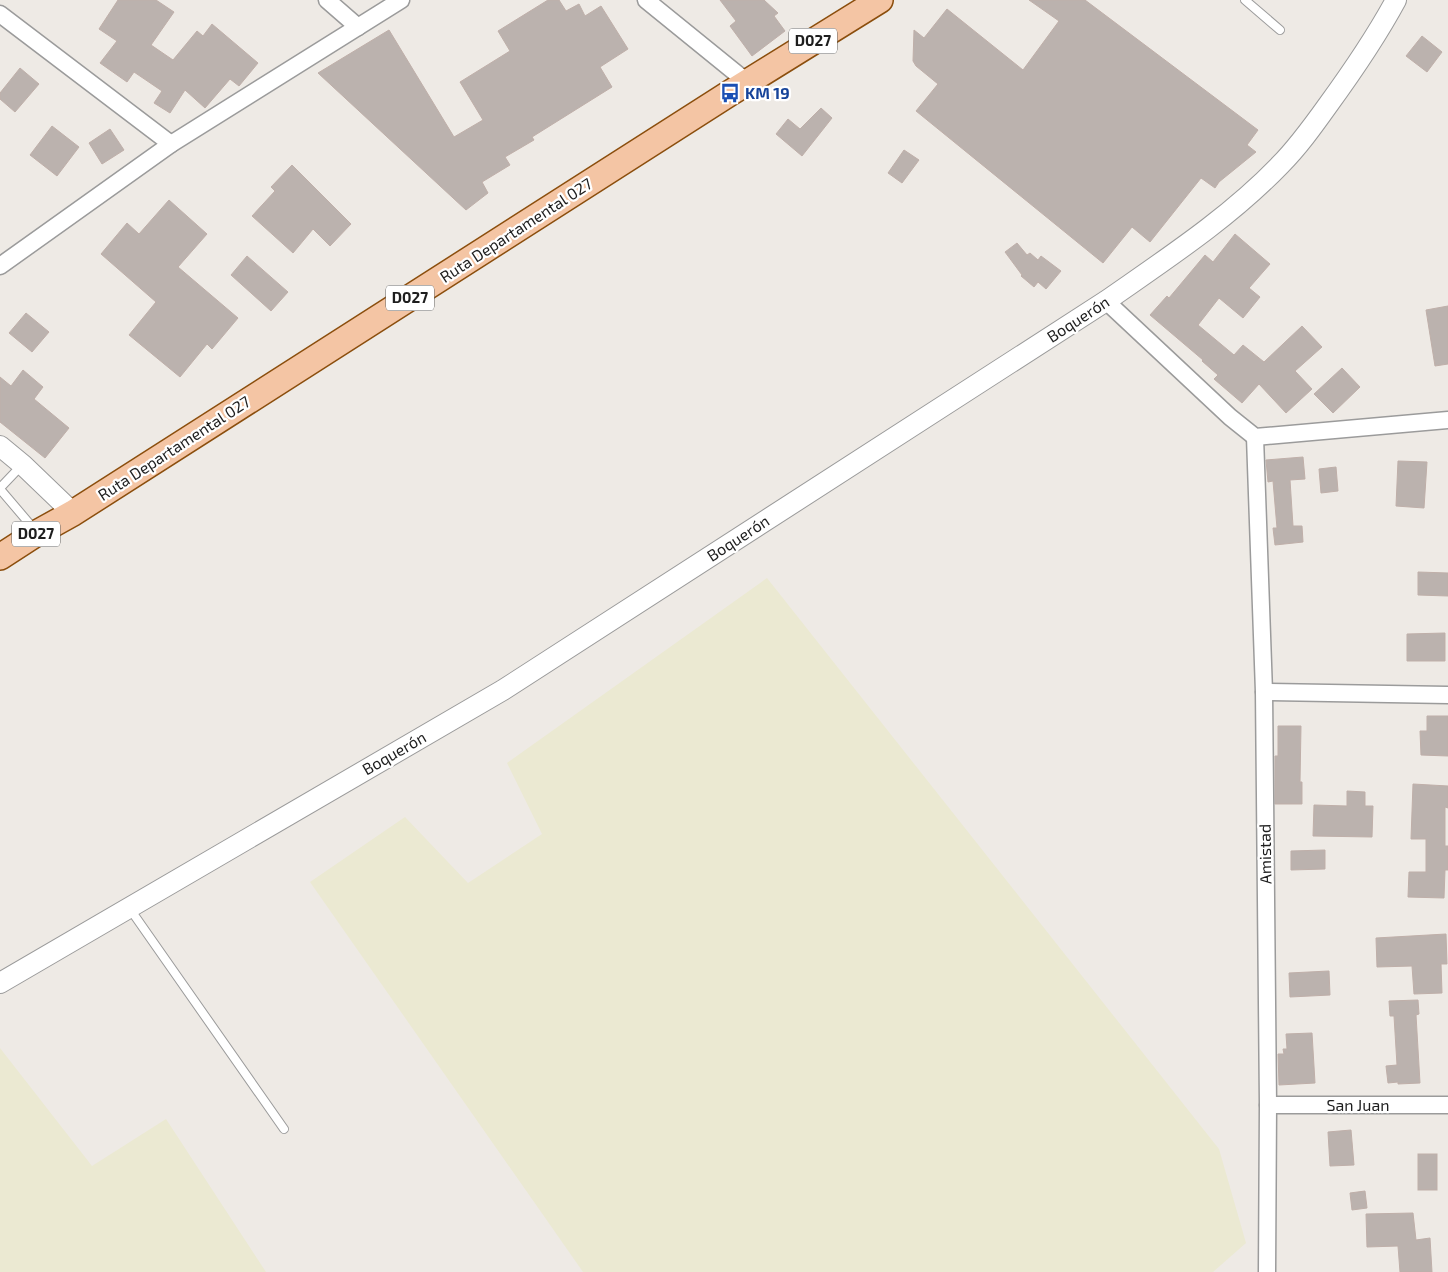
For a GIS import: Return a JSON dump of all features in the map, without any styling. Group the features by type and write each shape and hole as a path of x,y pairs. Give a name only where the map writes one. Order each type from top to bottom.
{"main road":[{"name":"Ruta Departamental 027","path":"0,557 73,513 746,82 880,0"}],"street":[{"path":"327,0 358,27"},
{"path":"0,266 171,144 401,0"},
{"path":"646,0 746,82"},
{"name":"Boquerón","path":"0,983 503,690 1106,301 1187,244 1238,204 1281,165 1313,126 1348,78 1396,0"},
{"path":"0,14 171,144"},
{"path":"1106,301 1230,417 1255,437 1448,420"},
{"name":"Amistad","path":"1255,437 1264,692 1268,1104 1267,1272"},
{"path":"0,446 23,465 73,513"},
{"path":"1264,692 1448,695"},
{"name":"San Juan","path":"1268,1104 1448,1105"}],"lane":[{"path":"1246,0 1280,30"},
{"path":"23,465 0,488 37,533"},
{"path":"129,907 284,1129"}],"shaded area":[{"path":"767,578 1219,1149 1246,1243 1213,1272 583,1272 310,882 405,817 468,883 542,834 507,763"},
{"path":"0,1048 92,1166 166,1119 266,1272 0,1272"}],"building":[{"path":"118,0 156,0 174,12 151,45 173,60 197,31 203,36 212,24 258,63 239,86 230,79 205,108 185,90 170,113 154,103 162,91 134,72 127,82 100,63 117,41 99,29"},
{"path":"548,0 559,0 566,11 579,4 585,16 601,6 628,49 600,67 612,87 532,137 534,140 505,157 510,165 482,182 488,193 466,210 318,73 389,30 454,137 483,120 460,82 510,51 498,31"},
{"path":"720,0 764,0 778,13 774,16 785,31 752,56 730,26 736,21"},
{"path":"1029,0 1085,0 1258,130 1247,145 1256,152 1219,182 1215,188 1201,178 1150,242 1132,227 1103,263 916,111 938,84 916,66 913,61 914,30 924,38 947,9 1023,70 1059,21"},
{"path":"1422,36 1442,52 1427,72 1406,56"},
{"path":"20,68 39,84 15,112 0,99 0,93"},
{"path":"821,108 832,118 802,156 776,134 788,119 800,129"},
{"path":"52,126 79,147 57,176 30,155"},
{"path":"110,129 124,150 102,164 89,143"},
{"path":"904,150 919,160 902,183 888,173"},
{"path":"292,165 351,224 330,246 313,229 293,253 252,216 275,191 271,187"},
{"path":"169,200 207,234 178,267 238,318 212,349 207,344 180,377 129,335 156,302 101,254 127,223 139,234"},
{"path":"1235,234 1270,264 1249,288 1260,297 1243,318 1219,298 1198,325 1234,355 1243,345 1264,362 1302,326 1322,347 1295,371 1312,389 1286,413 1259,384 1242,403 1214,379 1218,375 1203,360 1150,315 1167,296 1169,298 1205,255 1213,262"},
{"path":"1017,243 1027,255 1030,253 1038,260 1041,256 1061,271 1046,289 1038,282 1034,287 1021,276 1005,252"},
{"path":"247,256 288,292 271,311 231,275"},
{"path":"1448,306 1448,364 1435,366 1426,310"},
{"path":"26,313 49,332 32,352 9,333"},
{"path":"1342,368 1360,387 1333,413 1314,394"},
{"path":"23,370 43,387 34,399 69,428 45,458 0,422 0,377 11,386"},
{"path":"1303,457 1305,479 1290,480 1293,526 1302,526 1303,542 1275,545 1273,528 1277,528 1273,481 1268,482 1266,460"},
{"path":"1398,461 1427,462 1424,508 1396,506"},
{"path":"1336,467 1338,491 1321,493 1319,469"},
{"path":"1418,572 1448,573 1448,596 1418,595"},
{"path":"1445,633 1445,661 1407,661 1407,634"},
{"path":"1427,716 1448,716 1448,756 1421,755 1420,731 1427,731"},
{"path":"1278,726 1301,726 1300,782 1302,782 1302,804 1275,804 1275,756 1278,756"},
{"path":"1413,784 1448,786 1448,808 1445,807 1445,846 1448,846 1448,870 1445,870 1444,898 1408,897 1409,872 1426,872 1426,839 1411,839"},
{"path":"1347,791 1365,792 1365,806 1373,806 1372,837 1313,836 1314,805 1347,806"},
{"path":"1325,850 1325,869 1291,870 1291,851"},
{"path":"1446,934 1447,964 1441,964 1442,993 1414,994 1412,966 1377,967 1376,938"},
{"path":"1329,971 1330,995 1290,997 1289,973"},
{"path":"1418,1000 1419,1014 1416,1015 1420,1083 1388,1083 1386,1066 1397,1065 1394,1016 1390,1016 1389,1001"},
{"path":"1312,1033 1315,1083 1279,1085 1278,1054 1284,1054 1283,1049 1287,1049 1286,1034"},
{"path":"1351,1130 1354,1165 1330,1166 1328,1132"},
{"path":"1418,1154 1437,1154 1437,1190 1418,1190"},
{"path":"1365,1191 1367,1208 1352,1210 1350,1193"},
{"path":"1413,1213 1416,1240 1430,1238 1432,1272 1400,1272 1398,1246 1367,1247 1366,1214"}],"place":[{"name":"KM 19","path":"730,93"}]}
